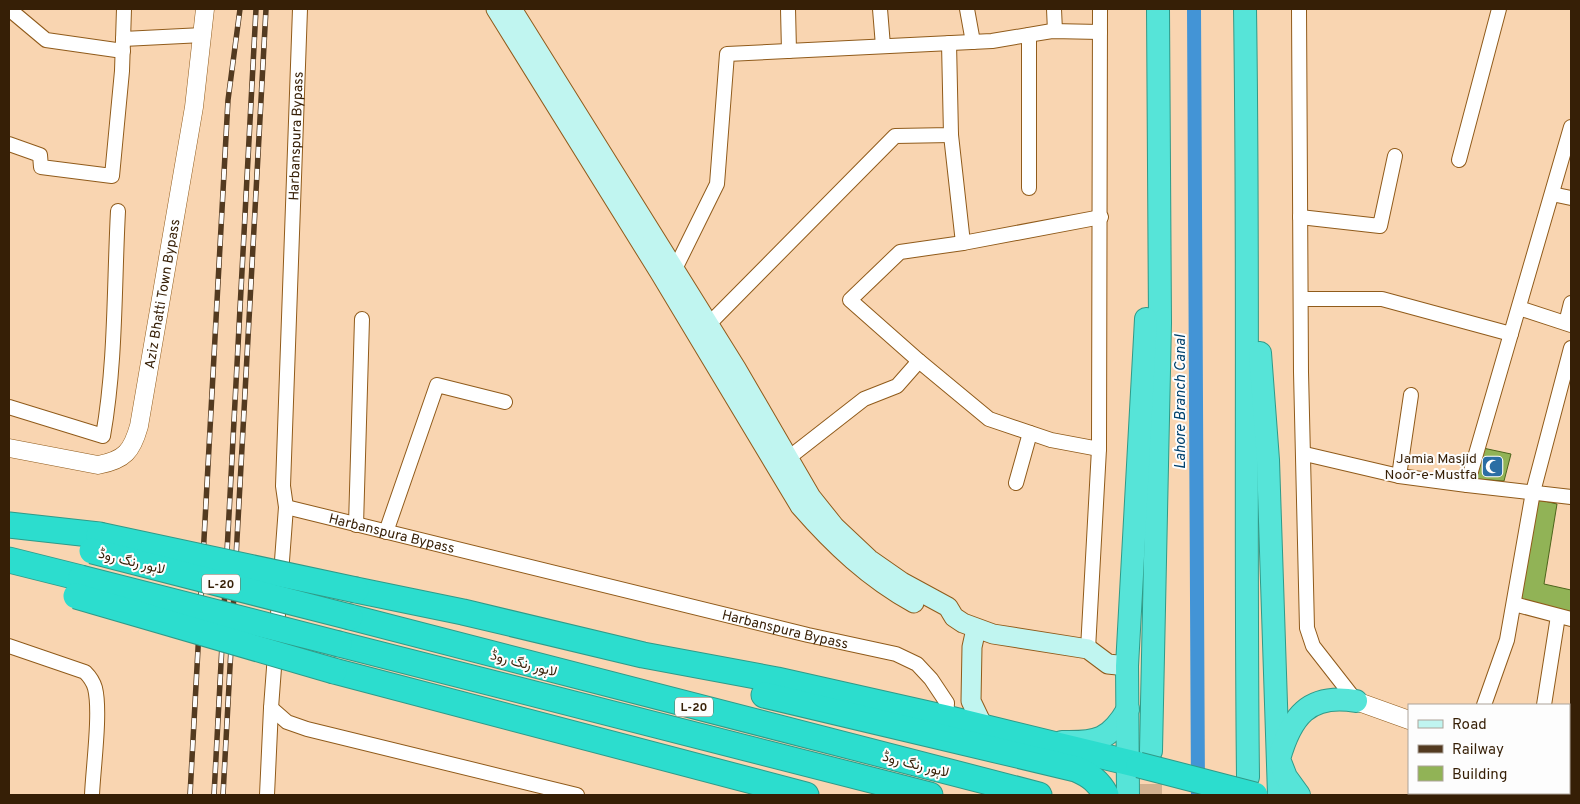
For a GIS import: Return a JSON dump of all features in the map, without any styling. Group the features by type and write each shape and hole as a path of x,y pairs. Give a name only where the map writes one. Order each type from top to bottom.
{"highway":[{"path":"1128,795 1139,760 1160,323 1158,9"},
{"path":"95,543 356,590 462,612 643,655 777,680 1252,786 1245,518 1248,203 1245,9"},
{"path":"1139,760 1128,709 1128,666 1136,470 1158,131"},
{"path":"1248,203 1268,460 1279,795"},
{"name":"لاہور رنگ روڈ","path":"9,527 95,543 350,617 1039,795"},
{"name":"لاہور رنگ روڈ","path":"9,560 79,588 339,644 930,795"},
{"path":"9,566 334,671 806,795"},
{"path":"643,655 766,696 1076,769 1088,774 1098,782 1106,795"},
{"path":"1299,795 1286,777 1279,759 1292,723 1305,710 1321,701 1338,698 1356,701"},
{"path":"1049,742 1086,743 1100,739 1112,732 1128,709"}],"main road":[{"path":"496,9 669,288 703,330"},
{"path":"512,9 674,270 703,330 783,463 800,506 827,537 861,569 892,591 942,618 954,617 976,629 993,634 1088,650 1108,664 1128,666"},
{"path":"976,629 972,647 971,701 983,726"}],"street":[{"path":"9,144 40,155 41,167 112,176 123,45 124,9"},
{"name":"Aziz Bhatti Town Bypass","path":"9,448 98,465 112,462 125,456 134,443 141,416 192,117 205,9"},
{"name":"Harbanspura Bypass","path":"300,9 283,486 286,507 808,636 896,654 917,664 931,679 947,703 946,718"},
{"path":"788,9 789,50"},
{"path":"880,9 883,46"},
{"path":"966,9 972,42"},
{"path":"1054,9 1055,31"},
{"path":"1088,650 1099,449 1100,9"},
{"path":"1299,9 1301,299 1307,628 1313,646 1356,701 1408,720"},
{"path":"1459,160 1499,9"},
{"path":"9,10 46,40 123,45 203,35"},
{"path":"669,288 674,270 717,184 727,54 972,42 1055,31 1100,32"},
{"path":"1029,35 1029,188"},
{"path":"949,43 951,135 963,243"},
{"path":"1467,484 1571,129"},
{"path":"703,330 895,136 951,135"},
{"path":"1300,217 1380,226 1395,156"},
{"path":"1552,194 1571,198"},
{"path":"9,407 102,436 114,338 113,302 118,211"},
{"path":"1099,449 1051,440 989,419 850,300 900,252 963,243 1101,216"},
{"path":"1301,299 1382,299 1511,334"},
{"path":"1519,308 1569,324 1571,303"},
{"path":"356,525 362,319"},
{"path":"1484,704 1508,640 1533,492 1571,348"},
{"path":"783,463 864,399 897,386 919,361"},
{"path":"386,532 437,385 504,402"},
{"path":"1399,476 1411,394"},
{"path":"1016,483 1030,433"},
{"path":"1305,454 1399,476 1571,497"},
{"path":"267,795 271,708 286,507"},
{"path":"1514,604 1565,618 1544,704"},
{"path":"9,646 85,672 92,680 95,690 96,710 92,795"},
{"path":"271,708 288,722 307,729 577,795"}],"building":[{"name":"Jamia Masjid Noor-e-Mustfa","path":"1483,448 1511,454 1504,481 1475,479"},
{"path":"1536,499 1557,504 1544,584 1571,590 1571,612 1520,601"},
{"path":"1483,794 1522,794 1522,795"}],"waterway":[{"name":"Lahore Branch Canal","path":"1194,9 1198,795"}],"tunnel":[{"path":"1151,751 1151,795"}],"railway":[{"path":"190,795 228,100 240,9"},
{"path":"214,795 256,9"},
{"path":"223,795 266,9"}],"place":[{"name":"Jamia Masjid Noor-e-Mustfa","path":"1493,466"}]}
